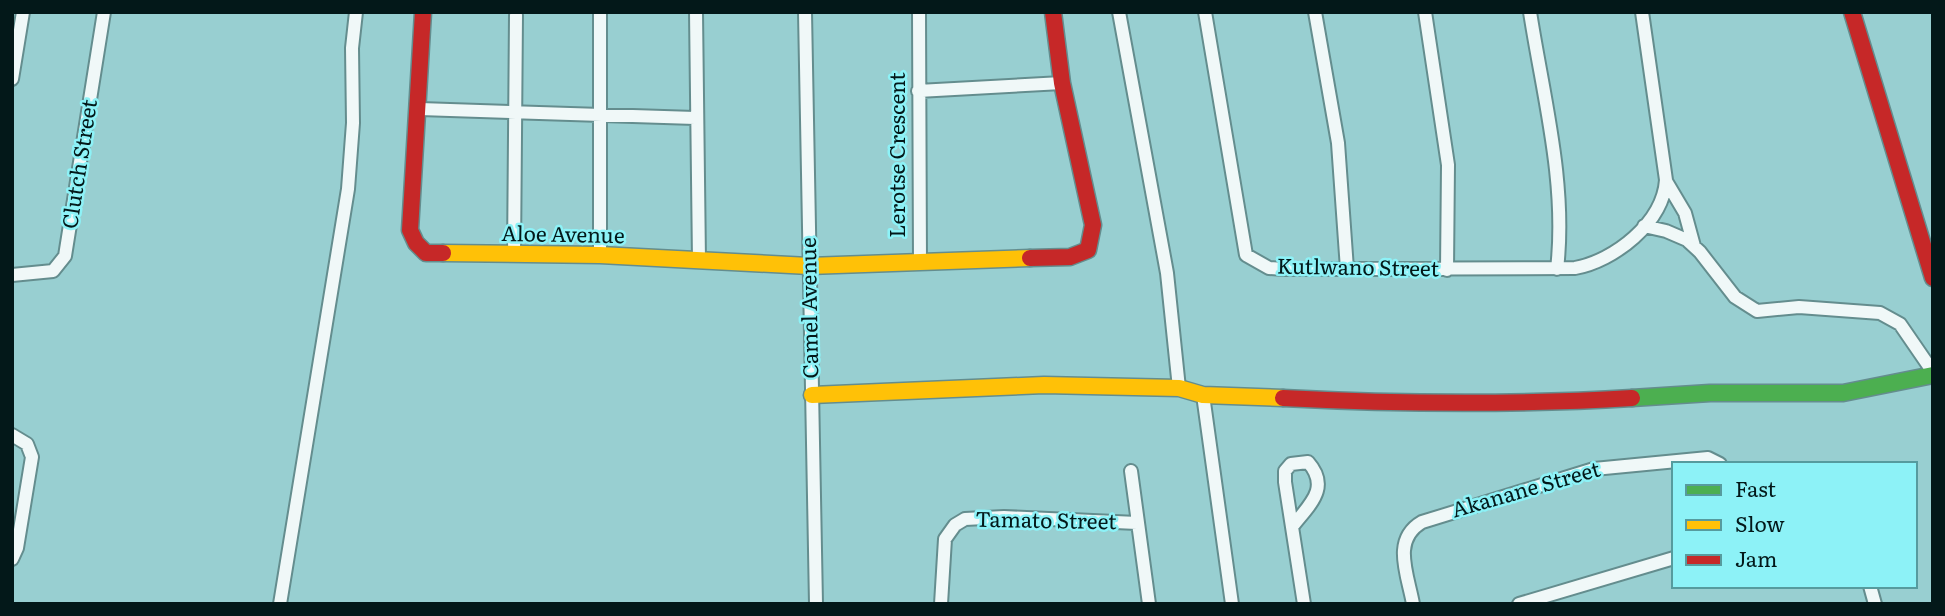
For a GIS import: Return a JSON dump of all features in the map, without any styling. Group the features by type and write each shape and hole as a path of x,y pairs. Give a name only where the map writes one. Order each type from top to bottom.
{"street":[{"path":"12,79 23,12"},
{"name":"Clutch Street","path":"12,275 53,271 65,256 104,12"},
{"path":"280,604 346,202 352,132 351,74 356,12"},
{"name":"Aloe Avenue","path":"424,12 420,109 410,230 416,243 433,255 600,255 809,266 920,262"},
{"path":"600,12 600,255"},
{"path":"696,12 695,118 699,261"},
{"name":"Camel Avenue","path":"805,12 816,604"},
{"name":"Lerotse Crescent","path":"919,12 920,262 1070,257 1088,250 1093,237 1090,208 1062,83 1053,12"},
{"path":"1119,12 1167,273 1179,388"},
{"name":"Kutlwano Street","path":"1205,12 1246,255 1269,268 1557,269 1591,265 1618,250 1658,211 1665,194 1666,180"},
{"path":"1315,12 1338,143 1348,269"},
{"path":"1425,12 1448,166 1447,270"},
{"path":"1530,12 1560,211 1557,269"},
{"path":"1642,12 1666,180 1685,213 1694,246"},
{"path":"1852,12 1933,278"},
{"path":"514,255 516,15"},
{"path":"918,91 1062,83"},
{"path":"420,109 695,118"},
{"path":"812,395 1044,385 1179,388 1203,395 1364,402 1553,402 1710,393 1843,393 1933,374 1900,324 1880,313 1799,307 1757,311 1743,304 1694,246 1677,235 1644,226"},
{"path":"1203,395 1232,604"},
{"path":"12,435 27,444 32,457 17,548 12,559"},
{"name":"Akanane Street","path":"1413,604 1403,546 1407,532 1422,522 1594,469 1708,458 1716,462"},
{"path":"1292,527 1317,495 1320,486 1318,475 1308,462 1291,464 1285,471 1292,527 1304,604"},
{"name":"Tamato Street","path":"1131,471 1149,604"},
{"name":"Tamato Street","path":"941,604 945,540 948,532 965,519 1004,517 1137,523"},
{"path":"1519,604 1672,559"}],"traffic: fast":[{"path":"1632,398 1710,393 1843,393 1933,375"}],"traffic: slow":[{"path":"443,253 600,255 809,266 1030,258"},
{"path":"812,395 1044,385 1179,388 1203,395 1283,398"}],"traffic: jam":[{"path":"423,12 410,230 416,243 426,253 443,253"},
{"path":"1030,258 1070,257 1088,250 1093,225 1062,83 1053,12"},
{"path":"1852,12 1933,278"},
{"path":"1283,398 1458,403 1632,398"}]}
